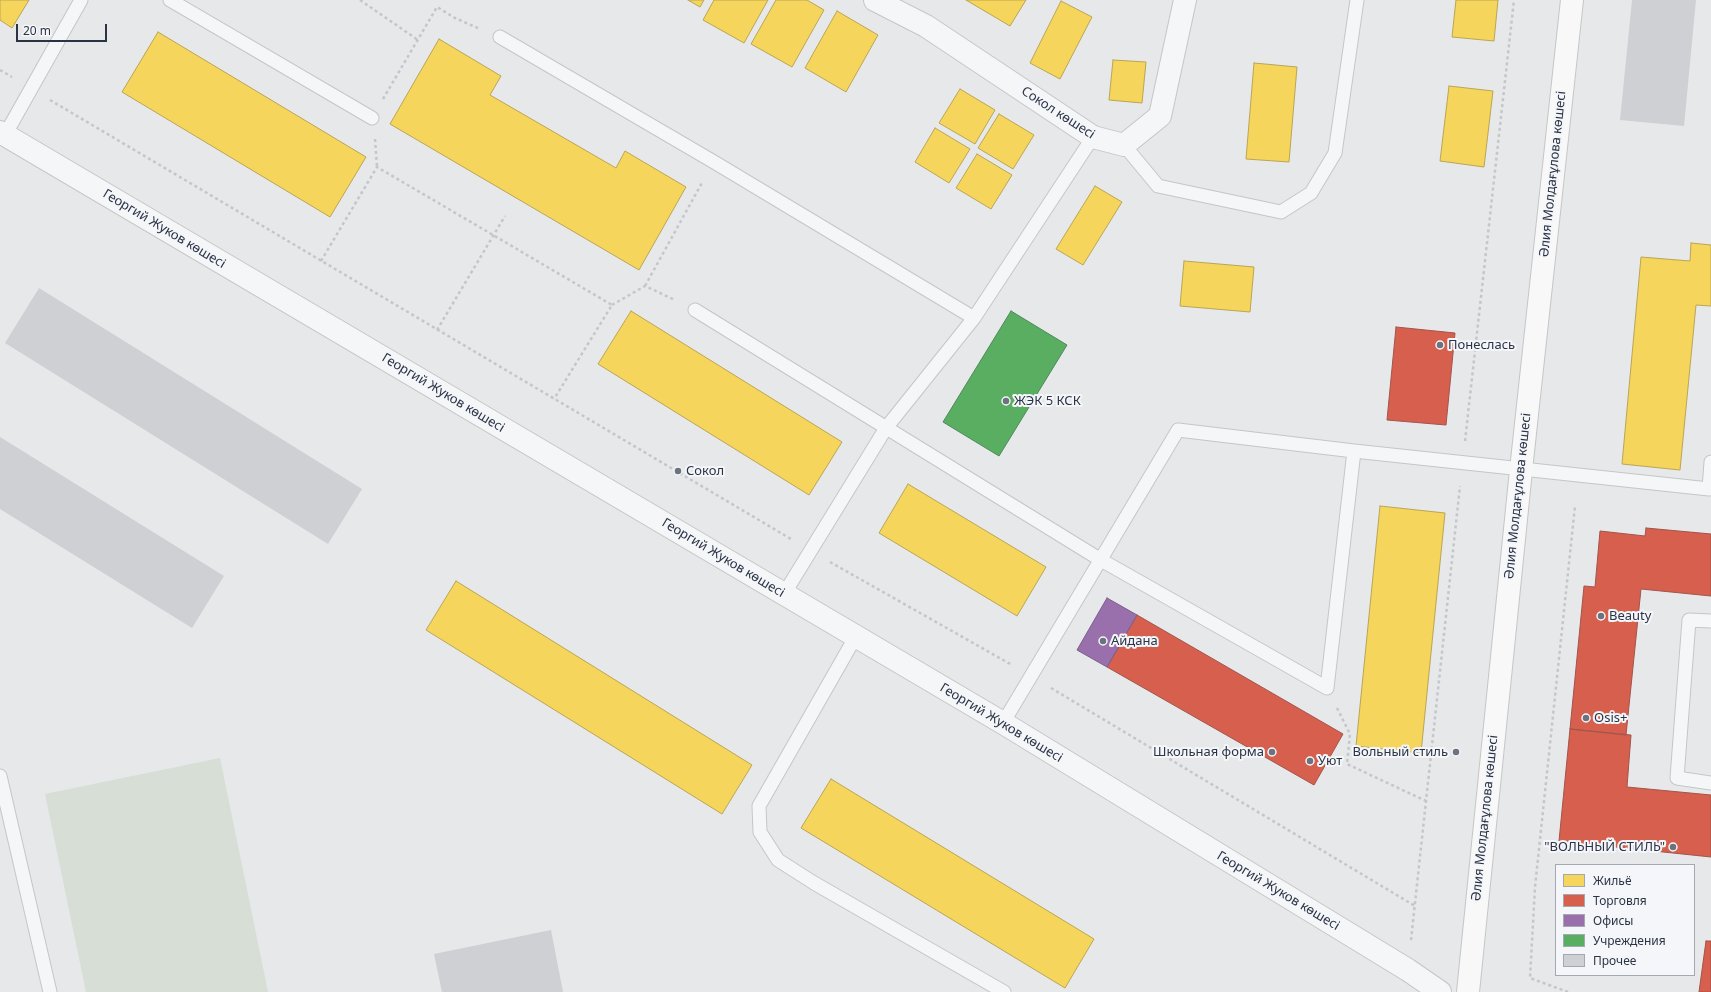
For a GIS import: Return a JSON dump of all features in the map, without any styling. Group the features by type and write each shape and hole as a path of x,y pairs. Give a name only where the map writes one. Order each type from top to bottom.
{"main road":[{"name":"Әлия Молдағұлова көшесі","path":"1468,992 1521,470 1572,0"}],"street":[{"name":"Сокол көшесі","path":"875,0 926,26 1093,138 1124,145"},
{"path":"1124,145 1160,116 1184,0"},
{"name":"Георгий Жуков көшесі","path":"2,133 1003,723 1408,970 1440,992"}],"lane":[{"path":"2,133 31,88 81,0"},
{"path":"170,0 372,118"},
{"path":"1124,145 1158,186 1281,212 1311,193 1335,153 1357,0"},
{"path":"500,37 714,162 974,318"},
{"path":"784,594 886,428 974,318 1093,138"},
{"path":"695,310 1101,560 1327,688 1354,451"},
{"path":"1003,723 1178,430 1521,470 1710,489 1711,462"},
{"path":"1711,621 1689,620 1677,778 1711,783"},
{"path":"856,636 759,806 760,832 778,860 814,883 1004,992"},
{"path":"0,776 50,992"}],"path":[{"path":"360,0 418,40"},
{"path":"1408,970 1514,0"},
{"path":"321,261 377,167 372,118 437,7 455,18 500,37"},
{"path":"0,70 811,551 1031,676 1414,906"},
{"path":"554,399 612,305 645,286 714,162"},
{"path":"377,167 612,305"},
{"path":"437,330 505,216"},
{"path":"645,286 695,310"},
{"path":"1568,992 1530,978 1535,887 1575,506"},
{"path":"1327,688 1350,734 1347,764 1426,801"}],"shaded area":[{"path":"220,758 268,992 86,992 45,794"}],"building: Жильё":[{"path":"0,0 29,0 12,28 0,20"},
{"path":"688,0 704,0 700,7"},
{"path":"714,0 768,0 744,43 703,20"},
{"path":"776,0 807,0 824,10 792,67 751,44"},
{"path":"966,0 1026,0 1010,26"},
{"path":"1456,0 1498,0 1494,41 1452,37"},
{"path":"1061,1 1092,17 1060,79 1030,63"},
{"path":"837,11 878,35 846,92 805,68"},
{"path":"158,32 366,157 330,217 122,92"},
{"path":"439,39 501,76 490,95 616,168 625,151 686,187 639,270 390,124"},
{"path":"1113,60 1146,62 1142,103 1109,100"},
{"path":"1254,63 1297,67 1289,162 1246,159"},
{"path":"1449,86 1493,91 1484,167 1440,161"},
{"path":"960,89 995,110 975,144 939,123"},
{"path":"999,114 1034,135 1013,169 978,148"},
{"path":"935,128 970,149 949,183 915,162"},
{"path":"977,154 1012,175 991,209 956,188"},
{"path":"1095,186 1122,202 1083,265 1056,249"},
{"path":"1691,243 1711,245 1711,306 1696,305 1680,470 1622,464 1641,257 1690,261"},
{"path":"1184,261 1254,267 1250,312 1180,306"},
{"path":"631,311 842,442 809,495 598,364"},
{"path":"908,484 1046,567 1017,616 879,533"},
{"path":"1380,506 1445,513 1421,753 1356,746"},
{"path":"456,581 752,765 722,814 426,630"},
{"path":"831,779 1094,939 1065,988 801,828"}],"building: Торговля":[{"path":"1396,327 1455,333 1446,425 1387,420"},
{"path":"1646,528 1711,534 1711,596 1641,589 1626,735 1570,729 1584,586 1595,587 1600,531 1645,536"},
{"path":"1137,615 1343,734 1314,785 1107,667"},
{"path":"1570,729 1631,735 1627,787 1711,795 1711,857 1559,841"},
{"path":"1706,941 1711,941 1711,992 1699,992"}],"building: Офисы":[{"path":"1107,598 1137,615 1107,667 1077,650"}],"building: Учреждения":[{"path":"1011,311 1067,345 999,456 943,422"}],"building: Прочее":[{"path":"1632,0 1696,0 1684,126 1620,120"},
{"path":"39,288 362,489 328,544 5,343"},
{"path":"0,437 224,576 192,628 0,509"},
{"path":"551,930 563,992 442,992 434,954"}],"place":[{"name":"Понеслась","path":"1440,345"},
{"name":"ЖЭК 5 КСК","path":"1006,401"},
{"name":"Сокол","path":"678,471"},
{"name":"Beauty","path":"1601,616"},
{"name":"Айдана","path":"1103,641"},
{"name":"Osis+","path":"1586,718"},
{"name":"Школьная форма","path":"1272,752"},
{"name":"Вольный стиль","path":"1456,752"},
{"name":"Уют","path":"1310,761"},
{"name":"\"ВОЛЬНЫЙ СТИЛЬ\"","path":"1673,847"}]}
